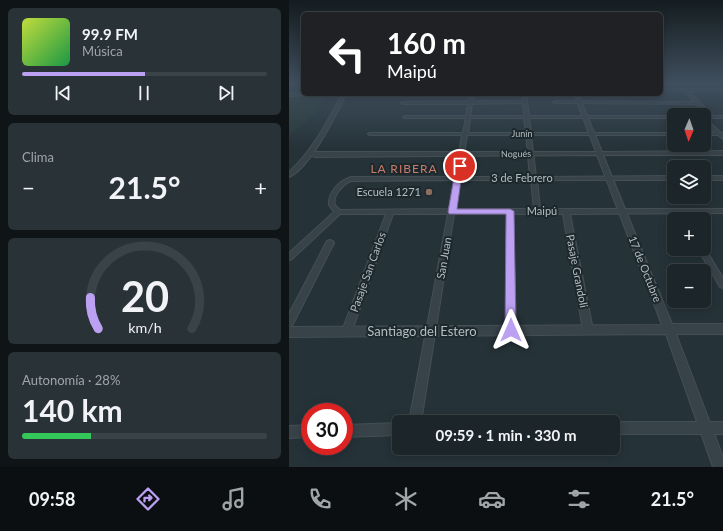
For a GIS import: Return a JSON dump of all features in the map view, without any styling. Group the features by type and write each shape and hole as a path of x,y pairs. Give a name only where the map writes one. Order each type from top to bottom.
{"street":[{"path":"289,175 310,154 338,106"},
{"name":"San Juan","path":"416,415 470,106"},
{"path":"525,106 537,211"},
{"name":"17 de Octubre","path":"581,106 669,329 720,467"},
{"path":"702,106 712,117 723,117"},
{"path":"405,117 667,117"},
{"path":"711,124 723,138"},
{"name":"Junín","path":"371,134 667,134"},
{"name":"Nogués","path":"310,154 723,153"},
{"name":"3 de Febrero","path":"338,212 332,206 332,201 339,187 347,179 667,178"},
{"path":"711,178 723,178"},
{"path":"510,211 511,330"},
{"name":"Pasaje Grandoli","path":"566,211 588,330"},
{"name":"Maipú","path":"338,212 723,211"},
{"path":"289,257 338,212"},
{"name":"Pasaje San Carlos","path":"347,331 390,212"},
{"path":"289,323 330,243"},
{"path":"707,256 723,285"},
{"name":"Santiago del Estero","path":"289,332 723,329"},
{"path":"620,428 723,428"},
{"path":"353,431 392,430"},
{"path":"289,432 301,431"}],"shaded area":[{"path":"289,106 319,106 312,117 289,136"}],"place":[{"name":"Escuela 1271","path":"429,192"}],"district":[{"name":"LA RIBERA","path":"404,169"}],"route":[{"path":"460,166 452,212 510,211 511,330"}]}
